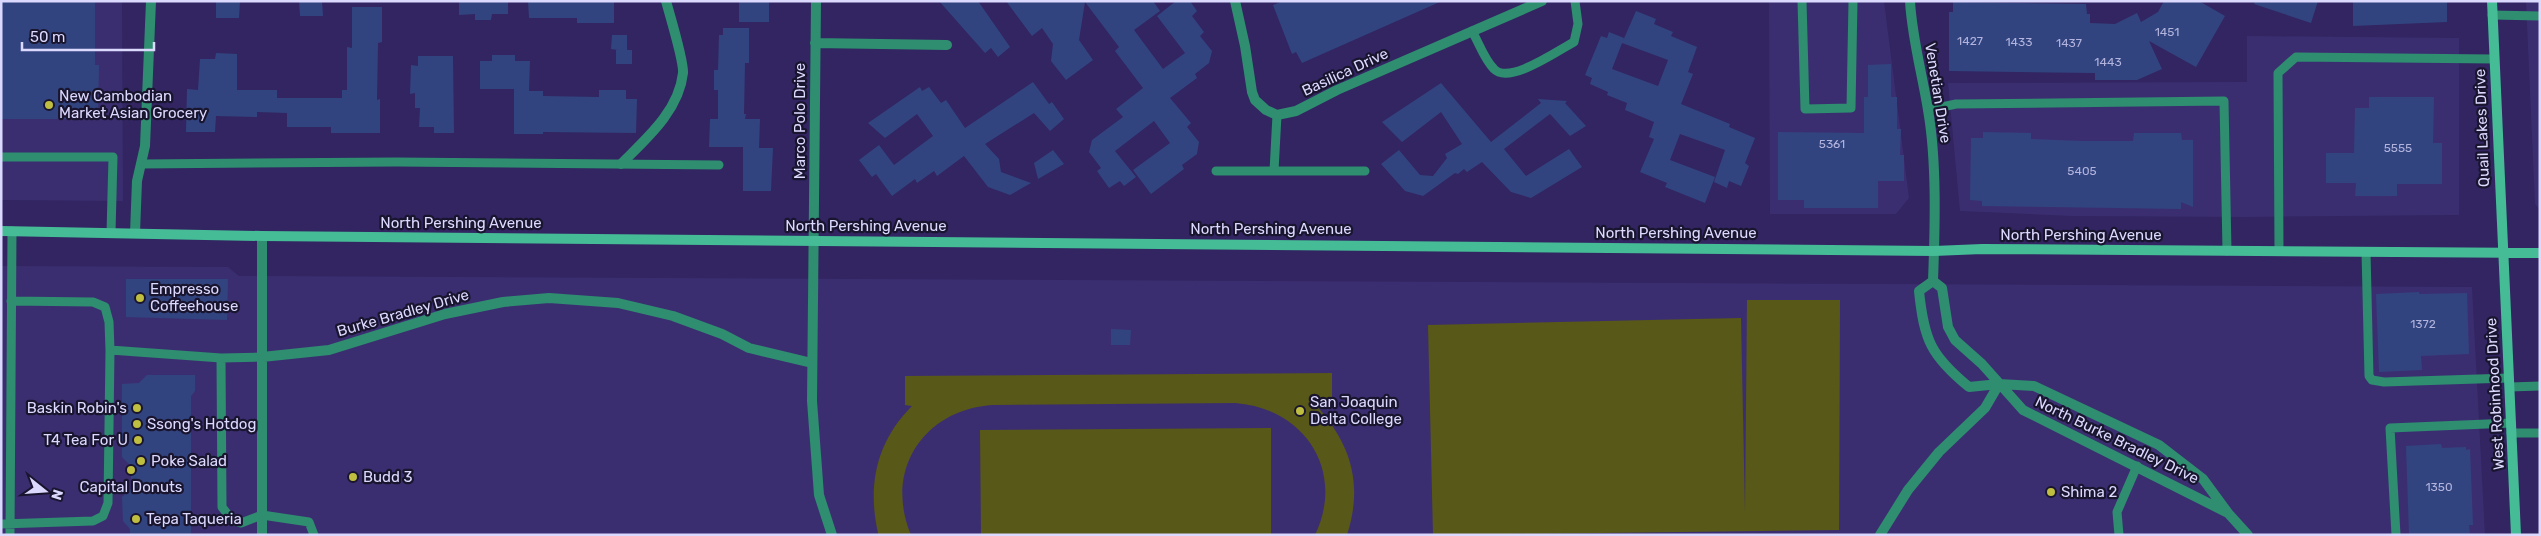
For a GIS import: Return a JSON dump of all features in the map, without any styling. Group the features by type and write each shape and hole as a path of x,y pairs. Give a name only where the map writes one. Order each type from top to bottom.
{"main road":[{"name":"Quail Lakes Drive","path":"2492,1 2503,252"},
{"name":"North Pershing Avenue","path":"7,231 262,236 1934,251 2227,250 2540,253"},
{"name":"West Robinhood Drive","path":"2503,252 2516,535"}],"street":[{"path":"135,234 137,181 145,146 151,1"},
{"path":"621,164 658,126 677,96 683,72 666,1"},
{"name":"Marco Polo Drive","path":"815,241 816,1"},
{"path":"1235,1 1245,46 1252,92 1255,100 1266,110 1277,115"},
{"name":"Basilica Drive","path":"1277,115 1296,112 1337,90 1542,1"},
{"name":"Venetian Drive","path":"1910,1 1916,52 1932,140 1934,251"},
{"path":"815,43 946,45"},
{"path":"262,236 262,535"},
{"path":"815,241 812,401 819,495 832,535"},
{"name":"North Burke Bradley Drive","path":"1934,251 1932,280 1919,291 1926,334 1932,349 1953,374 1969,387 1999,384 2034,386 2158,445 2203,479 2228,513 2248,535"},
{"name":"North Burke Bradley Drive","path":"1932,280 1942,288 1948,327 1955,340 2023,410 2228,513"},
{"name":"Burke Bradley Drive","path":"262,356 329,350 445,314 503,302 549,298 618,303 673,316 722,334 749,348 771,355 812,363"},
{"path":"1880,535 1908,490 1939,452 1985,408 1999,384"}],"lane":[{"path":"1472,31 1492,68 1499,74 1506,75 1519,72 1574,42 1578,24 1575,1"},
{"path":"1802,1 1805,109 1851,108 1853,1"},
{"path":"2492,15 2540,16"},
{"path":"2279,251 2278,73 2296,58 2494,59"},
{"path":"1928,110 1956,104 2224,101 2227,250"},
{"path":"1274,171 1277,115"},
{"path":"1,157 113,157 111,233"},
{"path":"141,164 719,165"},
{"path":"1216,170 1366,172"},
{"path":"7,231 5,524 10,535"},
{"path":"2366,252 2370,376 2376,381 2509,383 2540,386"},
{"path":"5,524 93,522 103,516 108,503 110,350 109,322 104,307 93,302 8,297"},
{"path":"110,350 221,358 262,356"},
{"path":"221,358 222,506 232,520 241,523 262,515 309,522 314,535"},
{"path":"2396,535 2390,428 2511,428 2540,433"},
{"path":"2119,535 2117,512 2137,466"}],"shaded area":[{"path":"1,1 122,1 123,201 1,200"},
{"path":"1769,1 1884,1 1909,198 1896,214 1770,214"},
{"path":"2526,1 2540,1 2540,210 2535,204"},
{"path":"2247,36 2459,38 2459,215 2071,216 1960,211 1948,83 2247,82"},
{"name":"San Joaquin Delta College","path":"1,266 228,267 239,276 2472,287 2485,535 1,535"},
{"path":"1747,300 1840,300 1839,530 1433,535 1428,325 1741,318 1745,512"},
{"path":"1332,373 1332,402 1314,403 1337,433 1345,448 1354,480 1352,516 1347,535 1315,535 1323,511 1325,488 1322,466 1312,446 1299,430 1281,417 1260,407 1235,403 992,405 968,409 946,418 929,431 916,448 907,467 903,488 904,511 911,535 879,535 878,533 874,497 878,464 890,434 912,406 905,405 905,376"},
{"path":"1271,428 1271,535 981,535 980,430"}],"building":[{"path":"1,1 95,1 95,65 99,65 98,119 1,119"},
{"path":"216,1 240,1 239,18 216,18"},
{"path":"299,1 322,1 323,16 300,16"},
{"path":"459,1 508,1 508,14 492,14 491,20 475,20 475,14 459,15"},
{"path":"528,1 614,1 614,23 577,23 577,18 529,18"},
{"path":"739,1 769,1 769,22 739,22"},
{"path":"939,1 978,1 1010,47 998,57 991,48 985,53"},
{"path":"1006,1 1153,1 1160,11 1134,30 1163,69 1185,53 1157,16 1176,1 1190,1 1197,11 1192,16 1204,32 1200,36 1212,51 1209,63 1195,74 1197,78 1170,98 1191,123 1187,127 1199,142 1197,154 1182,165 1184,169 1151,194 1133,170 1170,143 1154,121 1115,151 1136,177 1124,186 1120,181 1109,188 1097,171 1101,168 1089,152 1092,140 1123,117 1116,109 1143,88 1115,51 1119,47 1085,2 1079,40 1093,60 1066,80 1051,61 1053,44 1042,28 1032,36"},
{"path":"1283,1 1442,1 1302,63 1296,52 1292,54 1273,5"},
{"path":"2164,1 2199,1 2225,16 2196,67 2149,41 2162,69 2137,80 2095,80 2095,73 1949,71 1949,12 1953,12 1953,2 2086,4 2087,14 2090,14 2090,23 2115,24 2137,13 2141,22 2158,12"},
{"path":"2255,1 2318,1 2311,23 2254,4"},
{"path":"2353,1 2447,1 2447,22 2353,26"},
{"path":"352,7 382,7 382,42 378,43 377,100 380,99 380,133 331,133 331,127 287,127 287,113 257,112 257,117 216,116 215,132 186,132 187,89 198,90 200,59 215,59 216,53 237,54 237,90 277,90 277,98 342,98 342,90 347,90 347,47 352,48"},
{"path":"1636,11 1656,19 1654,24 1673,32 1671,36 1697,47 1688,72 1693,74 1681,104 1730,124 1729,127 1755,138 1745,163 1749,166 1741,186 1729,181 1727,188 1714,182 1725,150 1680,134 1670,160 1715,177 1705,203 1665,187 1667,183 1640,172 1654,139 1649,137 1654,122 1625,110 1627,103 1607,95 1608,92 1590,84 1592,78 1585,75 1601,36 1607,38 1609,32 1624,38 1623,42","holes":["1622,43 1668,60 1658,86 1612,69"]},
{"path":"723,28 749,28 749,63 745,63 744,114 746,114 745,119 760,119 759,148 773,148 771,191 743,191 743,147 709,147 710,119 718,119 718,90 714,90 714,70 718,70 719,35 723,35"},
{"path":"612,35 627,35 627,50 632,50 632,64 616,64 616,50 618,50 611,49"},
{"path":"492,55 515,55 515,61 530,61 529,91 543,91 543,96 599,97 599,90 626,90 626,99 637,99 636,133 543,132 543,134 514,134 514,89 480,89 480,61 492,61"},
{"path":"418,56 453,56 454,133 434,133 434,127 419,127 420,108 415,108 415,93 410,94 411,65 418,66"},
{"path":"1891,64 1891,97 1897,97 1897,129 1901,129 1900,155 1904,155 1904,181 1878,181 1878,208 1804,208 1804,200 1778,200 1778,132 1864,133 1864,97 1868,97 1868,65"},
{"path":"1033,82 1049,104 1052,102 1064,119 1050,131 1034,113 985,144 999,159 1001,172 1031,183 1010,195 988,187 964,156 937,176 934,171 917,183 915,179 892,196 876,174 872,177 859,160 879,145 894,165 933,136 917,114 885,138 868,123 920,87 922,91 929,87 941,103 946,100 965,128"},
{"path":"1441,83 1491,142 1541,103 1538,99 1567,101 1565,103 1586,126 1570,136 1550,114 1504,149 1526,176 1569,149 1582,167 1531,198 1511,192 1482,162 1467,172 1464,169 1458,174 1455,173 1423,196 1405,191 1381,164 1399,150 1420,175 1433,176 1447,158 1445,154 1462,144 1441,112 1402,142 1382,122"},
{"path":"2369,97 2434,97 2433,143 2442,143 2442,184 2397,184 2397,196 2355,196 2356,183 2326,183 2326,153 2354,153 2355,108 2369,108"},
{"path":"1983,132 2031,133 2031,139 2082,141 2133,141 2134,133 2181,133 2182,140 2193,140 2193,207 2181,202 2181,209 1982,206 1982,201 1970,200 1971,138 1983,138"},
{"path":"1053,150 1064,164 1038,179 1034,163"},
{"path":"126,279 228,279 227,320 126,317"},
{"path":"2419,292 2419,294 2467,293 2469,354 2421,356 2422,370 2379,372 2376,294"},
{"path":"1111,329 1131,330 1130,345 1111,345"},
{"path":"147,375 195,375 195,391 191,396 191,535 130,535 130,529 123,521 122,497 131,489 131,466 122,457 122,384 139,383"},
{"path":"2441,444 2442,448 2466,447 2466,450 2470,449 2473,525 2469,525 2470,534 2409,535 2406,446"}],"place":[{"name":"New Cambodian Market Asian Grocery","path":"49,105"},
{"name":"Empresso Coffeehouse","path":"140,298"},
{"name":"Baskin Robin's","path":"137,408"},
{"name":"San Joaquin Delta College","path":"1300,411"},
{"name":"Ssong's Hotdog","path":"137,424"},
{"name":"T4 Tea For U","path":"138,440"},
{"name":"Poke Salad","path":"141,461"},
{"name":"Capital Donuts","path":"131,470"},
{"name":"Budd 3","path":"353,477"},
{"name":"Shima 2","path":"2051,492"},
{"name":"Tepa Taqueria","path":"136,519"}]}
